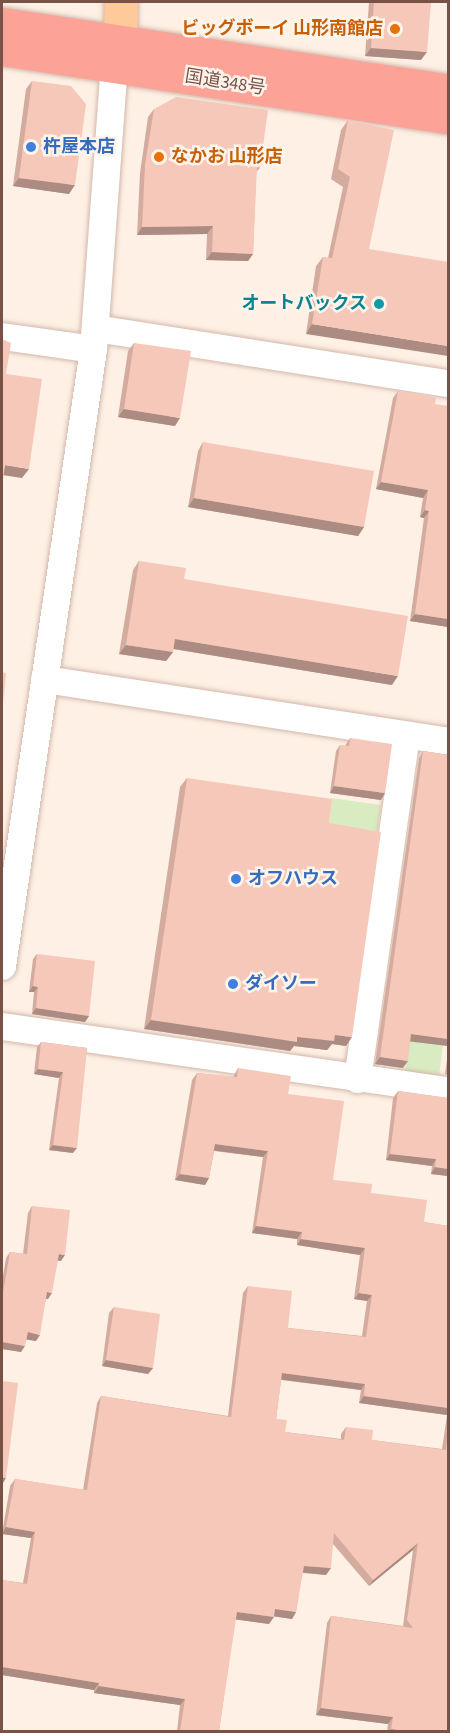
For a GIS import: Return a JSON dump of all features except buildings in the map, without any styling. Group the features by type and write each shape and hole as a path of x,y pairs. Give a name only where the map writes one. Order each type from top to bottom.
{"highway":[{"name":"国道348号","path":"2,24 117,53 448,117"},
{"name":"国道348号","path":"2,49 117,53 448,91"}],"main road":[{"path":"117,53 121,2"}],"street":[{"path":"2,966 94,338 117,53"},
{"path":"2,336 94,338 448,383"},
{"path":"44,679 448,741"},
{"path":"357,1079 406,735"},
{"path":"2,1026 357,1079 448,1090"}],"green space":[{"path":"331,798 381,805 377,833 327,826"},
{"path":"410,1023 445,1027 439,1076 405,1072"}],"place":[{"name":"ビッグボーイ 山形南館店","path":"395,29"},
{"name":"杵屋本店","path":"31,147"},
{"name":"なかお 山形店","path":"159,157"},
{"name":"オートバックス","path":"379,304"},
{"name":"オフハウス","path":"236,879"},
{"name":"ダイソー","path":"233,984"}]}
